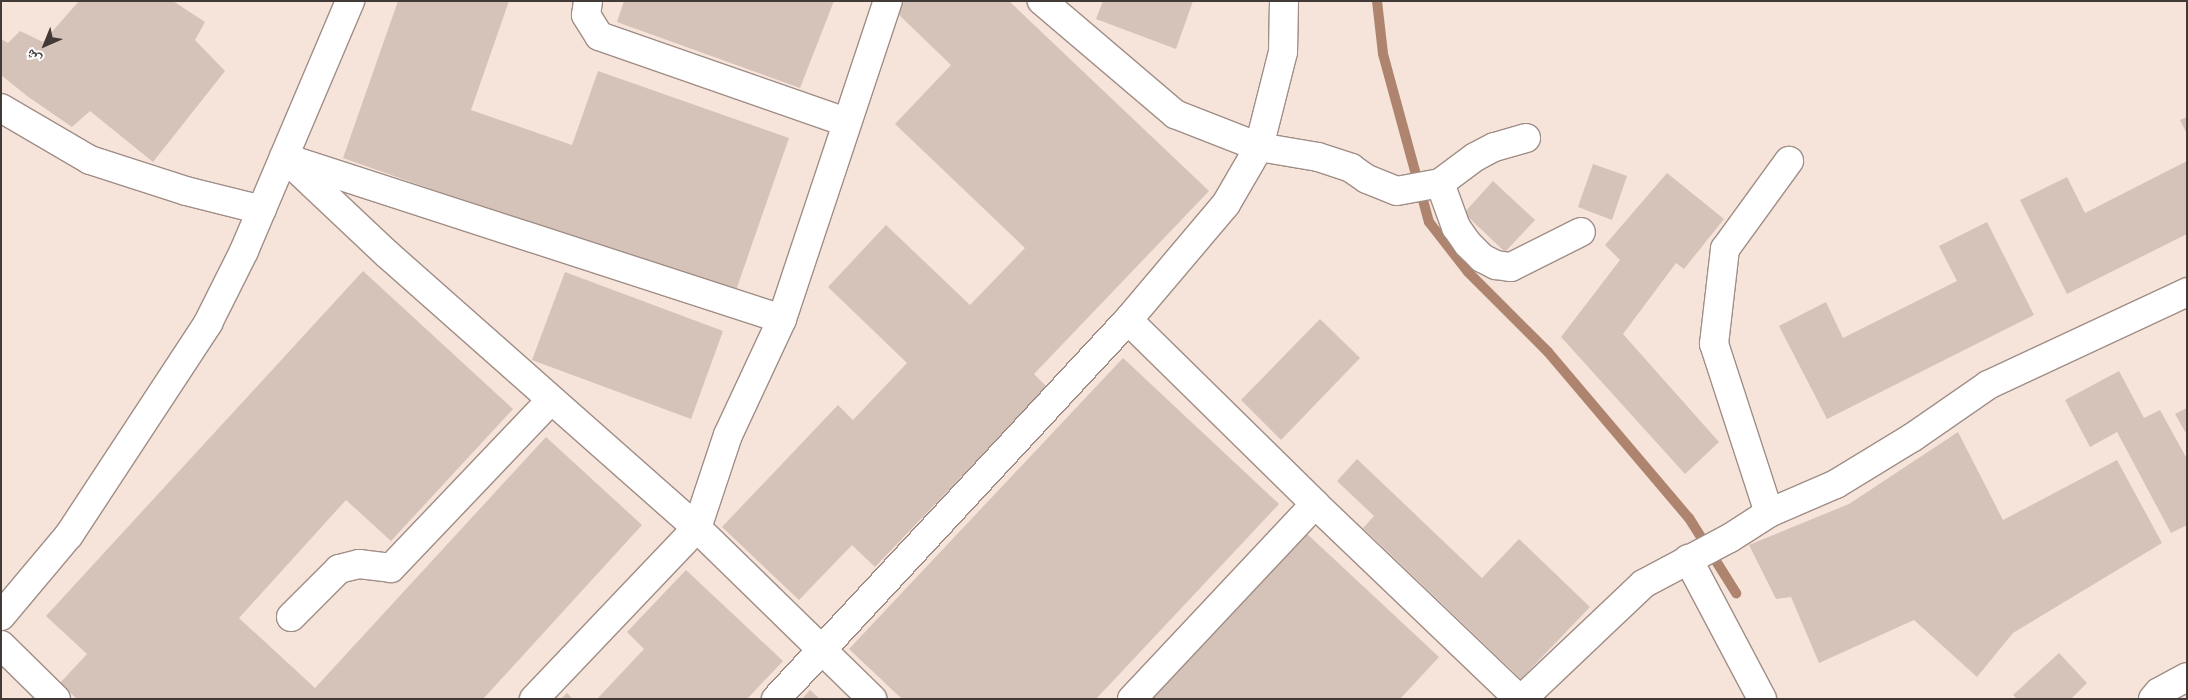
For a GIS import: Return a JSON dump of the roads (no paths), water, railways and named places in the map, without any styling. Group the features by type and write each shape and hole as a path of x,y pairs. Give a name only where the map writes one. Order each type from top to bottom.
{"street":[{"path":"1,616 69,535 208,323 244,251 350,1"},
{"path":"588,1 586,15 599,36 846,122"},
{"path":"534,699 697,528 728,435 782,319 846,122 888,1"},
{"path":"1042,1 1175,114 1259,147 1318,157 1351,168 1367,179 1397,191 1440,183 1475,157 1494,147 1526,138"},
{"path":"776,699 1128,320 1226,204 1259,147 1283,52 1284,1"},
{"path":"1,108 90,160 186,191 262,210"},
{"path":"284,157 782,319"},
{"path":"284,157 387,254 697,528 872,699"},
{"path":"1770,513 1714,344 1725,249 1789,161"},
{"path":"1440,183 1456,227 1482,258 1496,265 1511,267 1581,232"},
{"path":"1128,320 1315,504 1521,699 1643,584 1692,556 1730,538 1770,513 1836,484 1912,437 1988,385 2187,292"},
{"path":"292,617 339,569 359,564 390,568 552,400"},
{"path":"1132,699 1315,504"},
{"path":"1692,556 1762,699"},
{"path":"1,646 56,699"},
{"path":"2153,699 2159,692 2187,677"}],"waterway":[{"path":"1377,1 1383,54 1429,222 1468,272 1548,352 1689,518 1736,593"}]}
